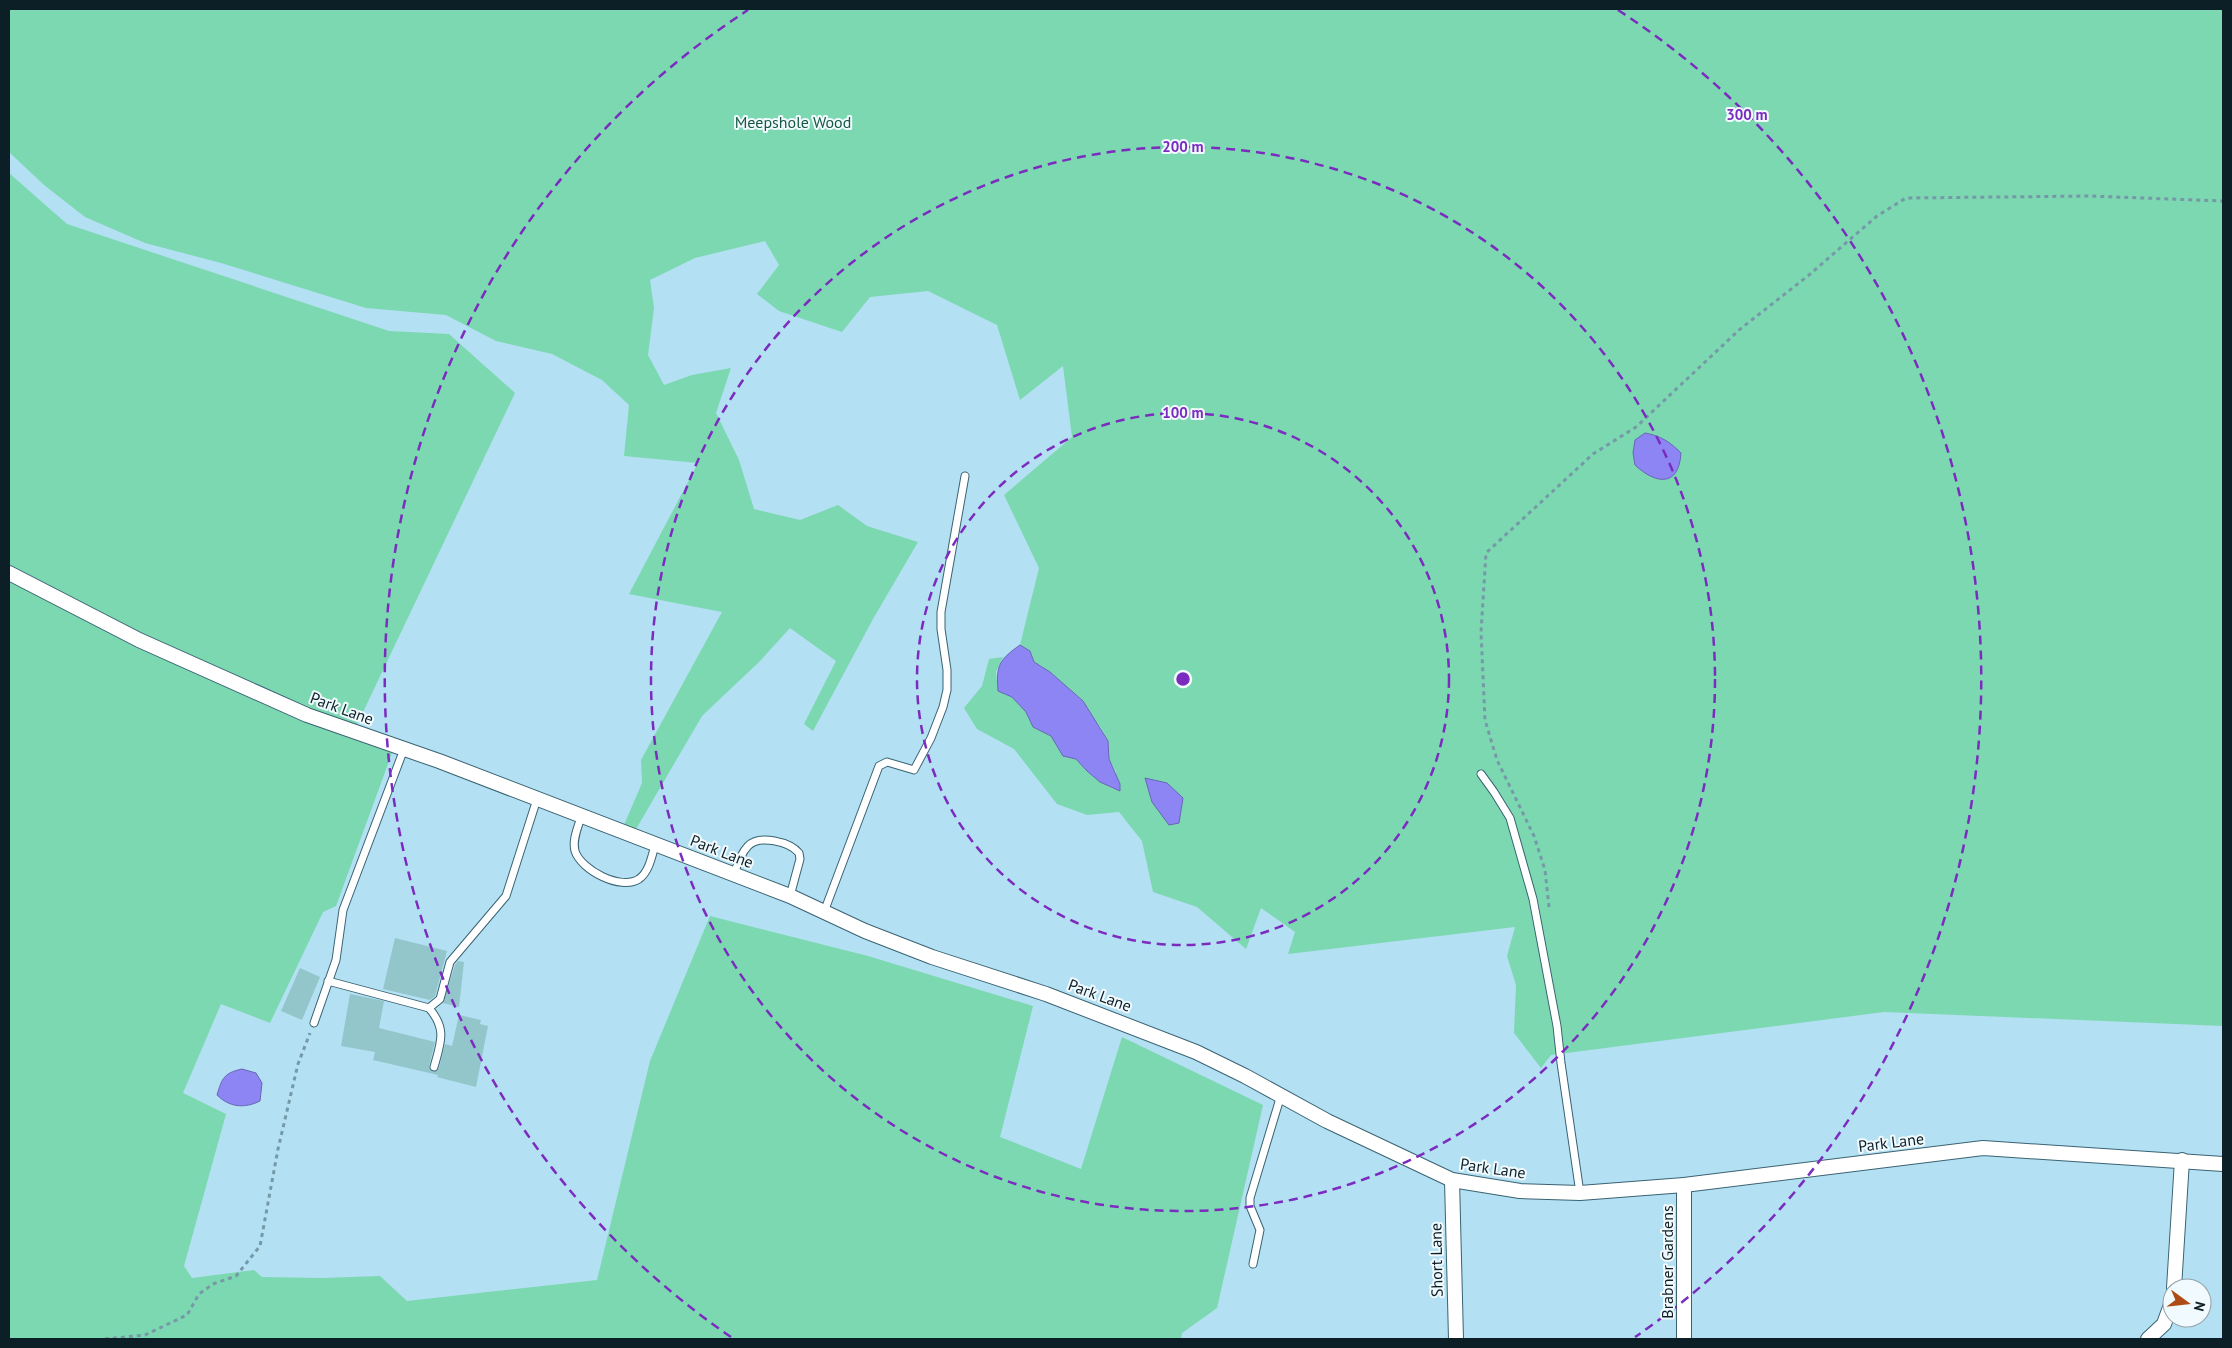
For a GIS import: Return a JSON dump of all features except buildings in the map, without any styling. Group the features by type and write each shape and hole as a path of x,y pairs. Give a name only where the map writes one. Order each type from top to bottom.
{"street":[{"name":"Park Lane","path":"9,573 139,640 307,715 404,749 734,874 790,896 865,931 932,957 1046,994 1196,1052 1281,1095 1327,1121 1452,1180 1520,1191 1580,1193 1684,1185 1983,1148 2223,1164"},
{"path":"2175,1278 2182,1160"},
{"name":"Short Lane","path":"1452,1180 1456,1339"},
{"name":"Brabner Gardens","path":"1684,1185 1684,1339"},
{"path":"2148,1339 2162,1326"}],"lane":[{"path":"824,912 878,766 886,762 914,770 931,738 943,707 947,690 947,670 941,629 941,612 965,476"},
{"path":"314,1023 336,960 343,910 404,749"},
{"path":"1481,774 1510,818 1533,898 1557,1026 1560,1063 1580,1193"},
{"path":"429,1008 440,999 450,962 506,896 537,799"},
{"path":"581,817 574,841 577,855 594,872 611,880 630,883 641,877 652,858 655,845"},
{"path":"734,874 745,849 753,842 765,841 789,846 799,853 800,859 790,896"},
{"path":"328,981 429,1008 441,1026 440,1047 434,1067"},
{"path":"1253,1264 1260,1230 1250,1206 1250,1198 1281,1095"}],"path":[{"path":"1549,914 1545,870 1534,836 1498,760 1485,720 1481,632 1486,552 1593,454 1636,427 1739,330 1810,276 1877,216 1906,198 2090,196 2223,201"},
{"path":"105,1339 145,1335 187,1314 199,1294 213,1284 236,1276 260,1246 268,1195 298,1064 314,1023"}],"green space":[{"name":"Meepshole Wood","path":"9,9 2223,9 2223,1026 1884,1012 1551,1055 1541,1068 1514,1033 1516,985 1507,956 1515,927 1288,954 1295,932 1261,908 1246,949 1197,907 1153,892 1142,841 1119,812 1087,815 1057,804 1014,749 977,729 964,708 982,686 989,659 1003,657 996,672 998,691 1012,697 1026,712 1033,727 1051,735 1063,756 1076,759 1087,771 1113,789 1116,772 1109,759 1108,741 1101,728 1089,714 1083,701 1050,672 1034,662 1030,651 1020,645 1039,568 1004,495 1072,437 1063,366 1020,400 997,325 928,291 870,297 842,332 779,311 757,294 779,265 765,241 695,258 650,280 654,308 648,355 664,385 692,375 731,368 716,413 739,460 754,509 800,520 838,505 867,526 918,542 873,619 813,731 804,724 836,661 790,628 759,662 702,716 632,836 621,832 642,783 641,760 722,612 629,594 698,463 624,456 629,405 602,380 552,354 496,341 446,315 366,308 221,263 145,243 85,217 44,185 9,152"},
{"path":"9,173 67,224 389,331 449,334 515,393 354,731 402,754 392,753 336,906 323,912 270,1023 221,1004 183,1093 226,1114 184,1266 192,1278 254,1270 262,1277 323,1278 380,1276 407,1301 597,1280 650,1061 710,916 868,956 1033,1006 1000,1137 1081,1169 1122,1037 1263,1105 1217,1308 1182,1333 1181,1339 9,1339"}],"shaded area":[{"path":"1645,433 1665,440 1681,453 1676,472 1671,477 1658,479 1650,476 1635,465 1633,453 1635,440"},
{"path":"1020,645 1030,651 1034,662 1050,672 1083,701 1108,741 1109,759 1120,784 1120,791 1100,782 1076,759 1063,756 1051,736 1033,727 1026,712 1012,697 998,691 1000,664 1007,655"},
{"path":"1145,778 1167,783 1183,798 1179,823 1169,825 1152,802"},
{"path":"242,1069 256,1073 262,1083 260,1101 254,1104 237,1106 217,1095 220,1084 225,1077 231,1072"}]}
